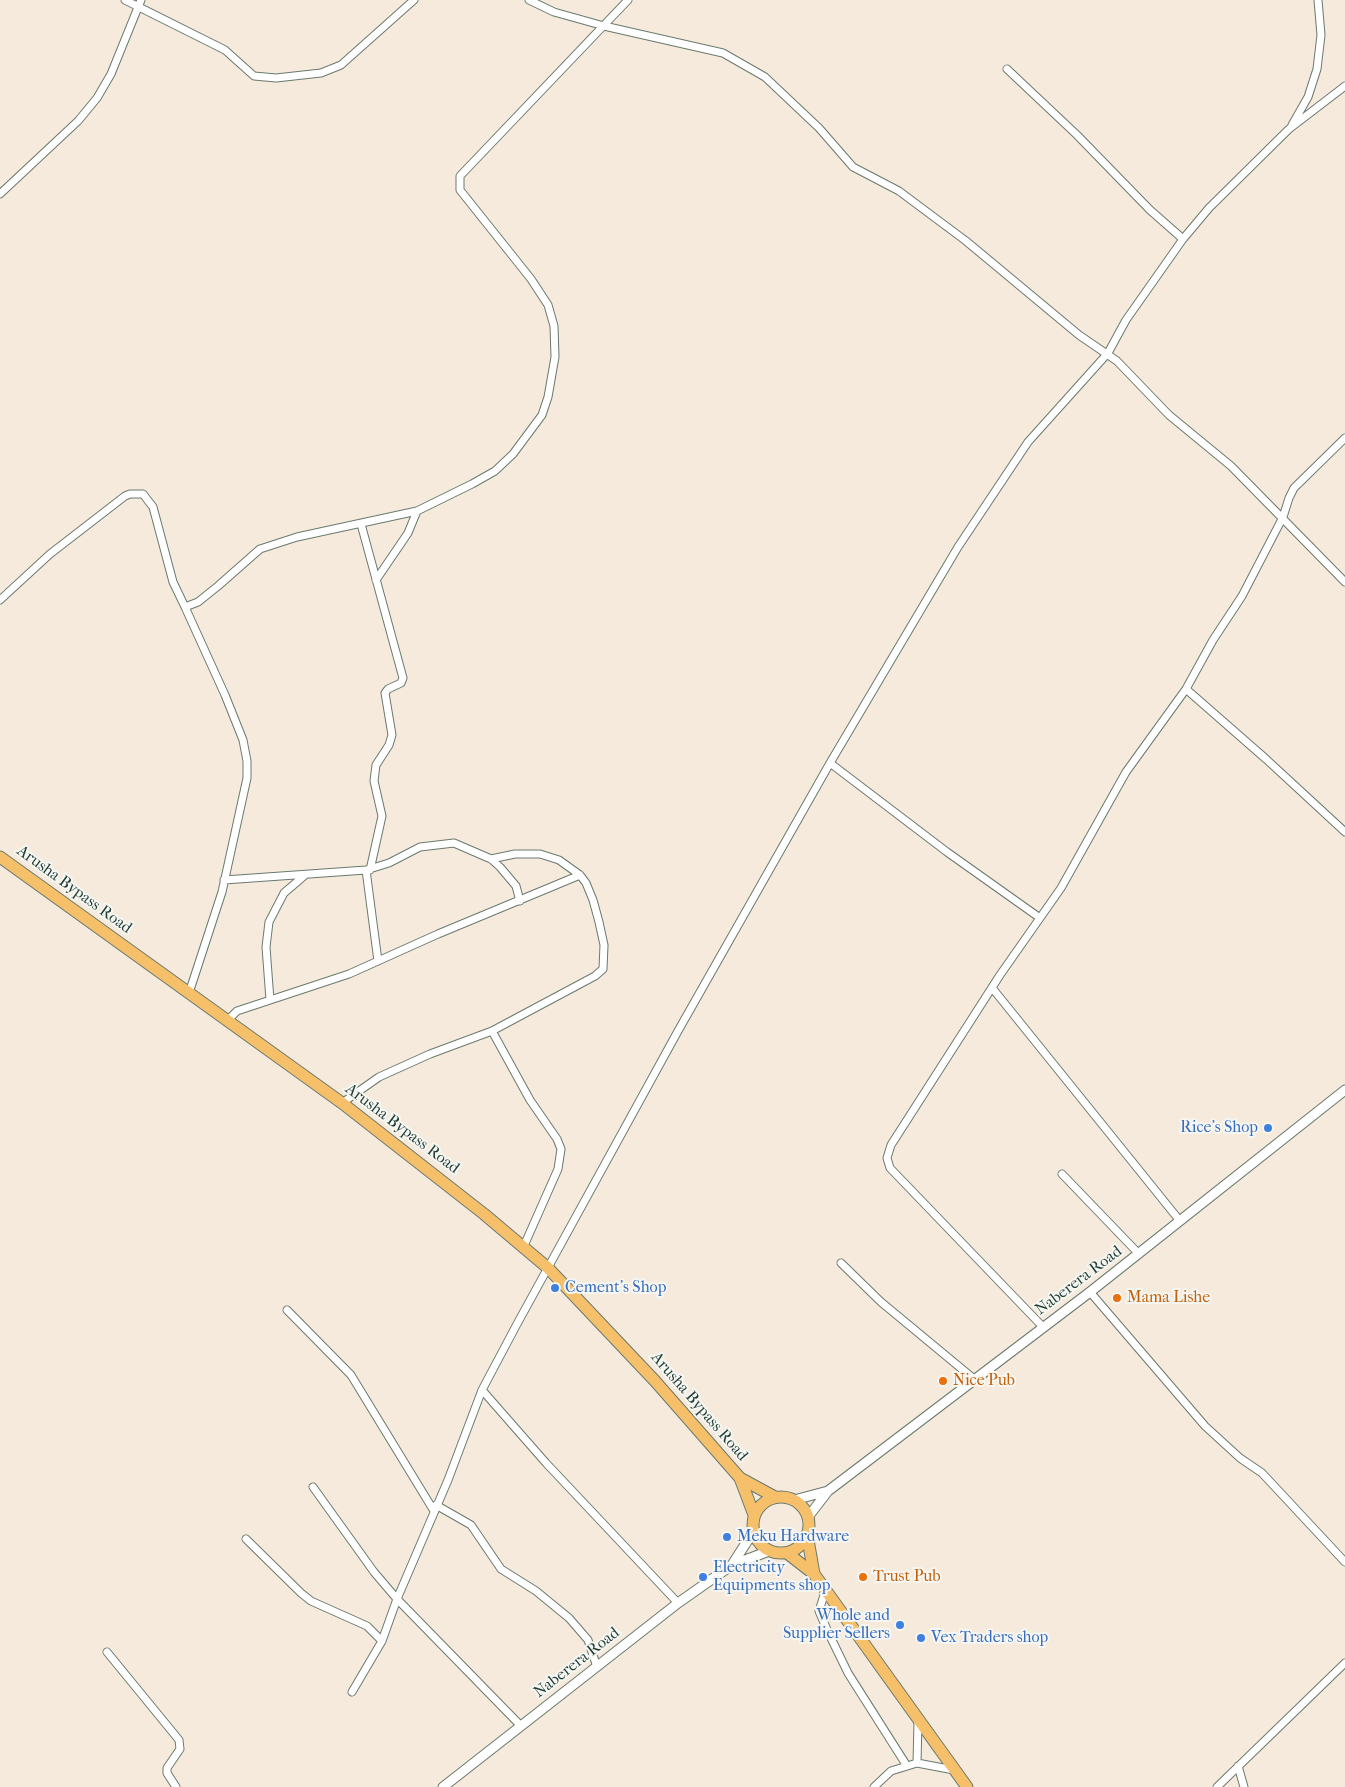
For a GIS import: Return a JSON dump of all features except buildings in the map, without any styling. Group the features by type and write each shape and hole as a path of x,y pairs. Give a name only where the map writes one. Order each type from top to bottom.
{"main road":[{"name":"Arusha Bypass Road","path":"0,857 342,1103 484,1214 548,1268 655,1380 740,1478 774,1497 794,1500"},
{"name":"Arusha Bypass Road","path":"740,1478 754,1515 753,1532"},
{"path":"754,1515 759,1507 774,1497"},
{"path":"794,1500 805,1510 808,1517 808,1534 814,1574"},
{"path":"753,1532 756,1540 770,1551 787,1553 814,1574 825,1592 967,1787"},
{"path":"787,1553 803,1543 808,1534"}],"street":[{"path":"125,0 225,50 254,76 276,78 321,73 341,65 414,0"},
{"path":"0,194 78,121 97,98 111,74 141,0"},
{"path":"529,0 554,12 604,26 723,53 766,77 814,122 853,166 899,190 966,241 1079,335 1108,352 1169,415 1231,466 1345,582"},
{"path":"185,607 198,602 260,549 297,537 417,511 495,470 513,454 542,415 548,397 555,357 554,326 548,306 531,279 464,197 459,185 460,176 628,0"},
{"path":"1289,129 1308,97 1317,69 1321,41 1318,0"},
{"path":"1007,69 1077,135 1150,210 1183,239"},
{"path":"352,1692 382,1641 397,1599 482,1390 678,1031 830,764 958,547 1014,462 1046,420 1108,352 1126,320 1183,239 1209,208 1289,129 1345,86"},
{"path":"1043,1327 892,1171 887,1158 891,1145 993,989 1000,975 1061,888 1126,772 1186,689 1213,640 1242,596 1283,517 1288,498 1294,488 1345,438"},
{"path":"0,600 50,554 125,496 138,493 143,494 153,507 173,582 225,695 243,740 247,761 247,778 224,880 189,993"},
{"path":"376,580 408,532 417,511"},
{"path":"362,524 403,678 401,683 388,689 385,693 392,734 389,745 376,765 374,781 382,816 368,870 378,961"},
{"path":"1186,689 1345,832"},
{"path":"830,764 947,852 1040,918"},
{"path":"224,880 368,870 389,863 420,847 440,843 454,843 491,859 510,876 516,886 520,901"},
{"path":"342,1103 379,1077 403,1065 492,1031 595,976 603,969 604,945 599,922 593,900 586,883 580,875 559,860 540,854 516,854 491,859"},
{"path":"270,1000 266,947 268,922 284,894 305,875"},
{"path":"227,1021 236,1011 349,974 580,875"},
{"path":"993,989 1180,1222"},
{"path":"492,1031 530,1100 557,1139 560,1148 558,1169 523,1248"},
{"name":"Naberera Road","path":"808,1517 828,1491 1139,1254 1345,1090"},
{"path":"1062,1174 1139,1254"},
{"path":"841,1263 881,1302 974,1380"},
{"path":"1090,1292 1205,1426 1233,1452 1262,1473 1345,1562"},
{"path":"287,1310 350,1375 435,1508 471,1525 501,1569 536,1591 569,1618 588,1640 597,1667"},
{"path":"482,1390 546,1463 678,1603"},
{"path":"313,1487 374,1572 397,1599 521,1726"},
{"name":"Naberera Road","path":"794,1500 828,1491"},
{"name":"Naberera Road","path":"732,1565 753,1532"},
{"path":"246,1539 311,1601 367,1626 382,1641"},
{"name":"Naberera Road","path":"443,1787 678,1603 732,1565 770,1551"},
{"path":"825,1592 819,1611 848,1674 908,1766"},
{"path":"107,1652 179,1740 180,1749 168,1768 167,1773 176,1787"},
{"path":"1217,1787 1345,1663"},
{"path":"917,1763 918,1719"},
{"path":"874,1787 891,1771 917,1763 954,1770"},
{"path":"1238,1766 1244,1787"}],"place":[{"name":"Rice's Shop","path":"1268,1128"},
{"name":"Cement's Shop","path":"555,1288"},
{"name":"Mama Lishe","path":"1117,1298"},
{"name":"Nice Pub","path":"943,1381"},
{"name":"Meku Hardware","path":"727,1537"},
{"name":"Electricity Equipments shop","path":"703,1577"},
{"name":"Trust Pub","path":"863,1577"},
{"name":"Whole and Supplier Sellers","path":"900,1625"},
{"name":"Vex Traders shop","path":"921,1638"}]}
